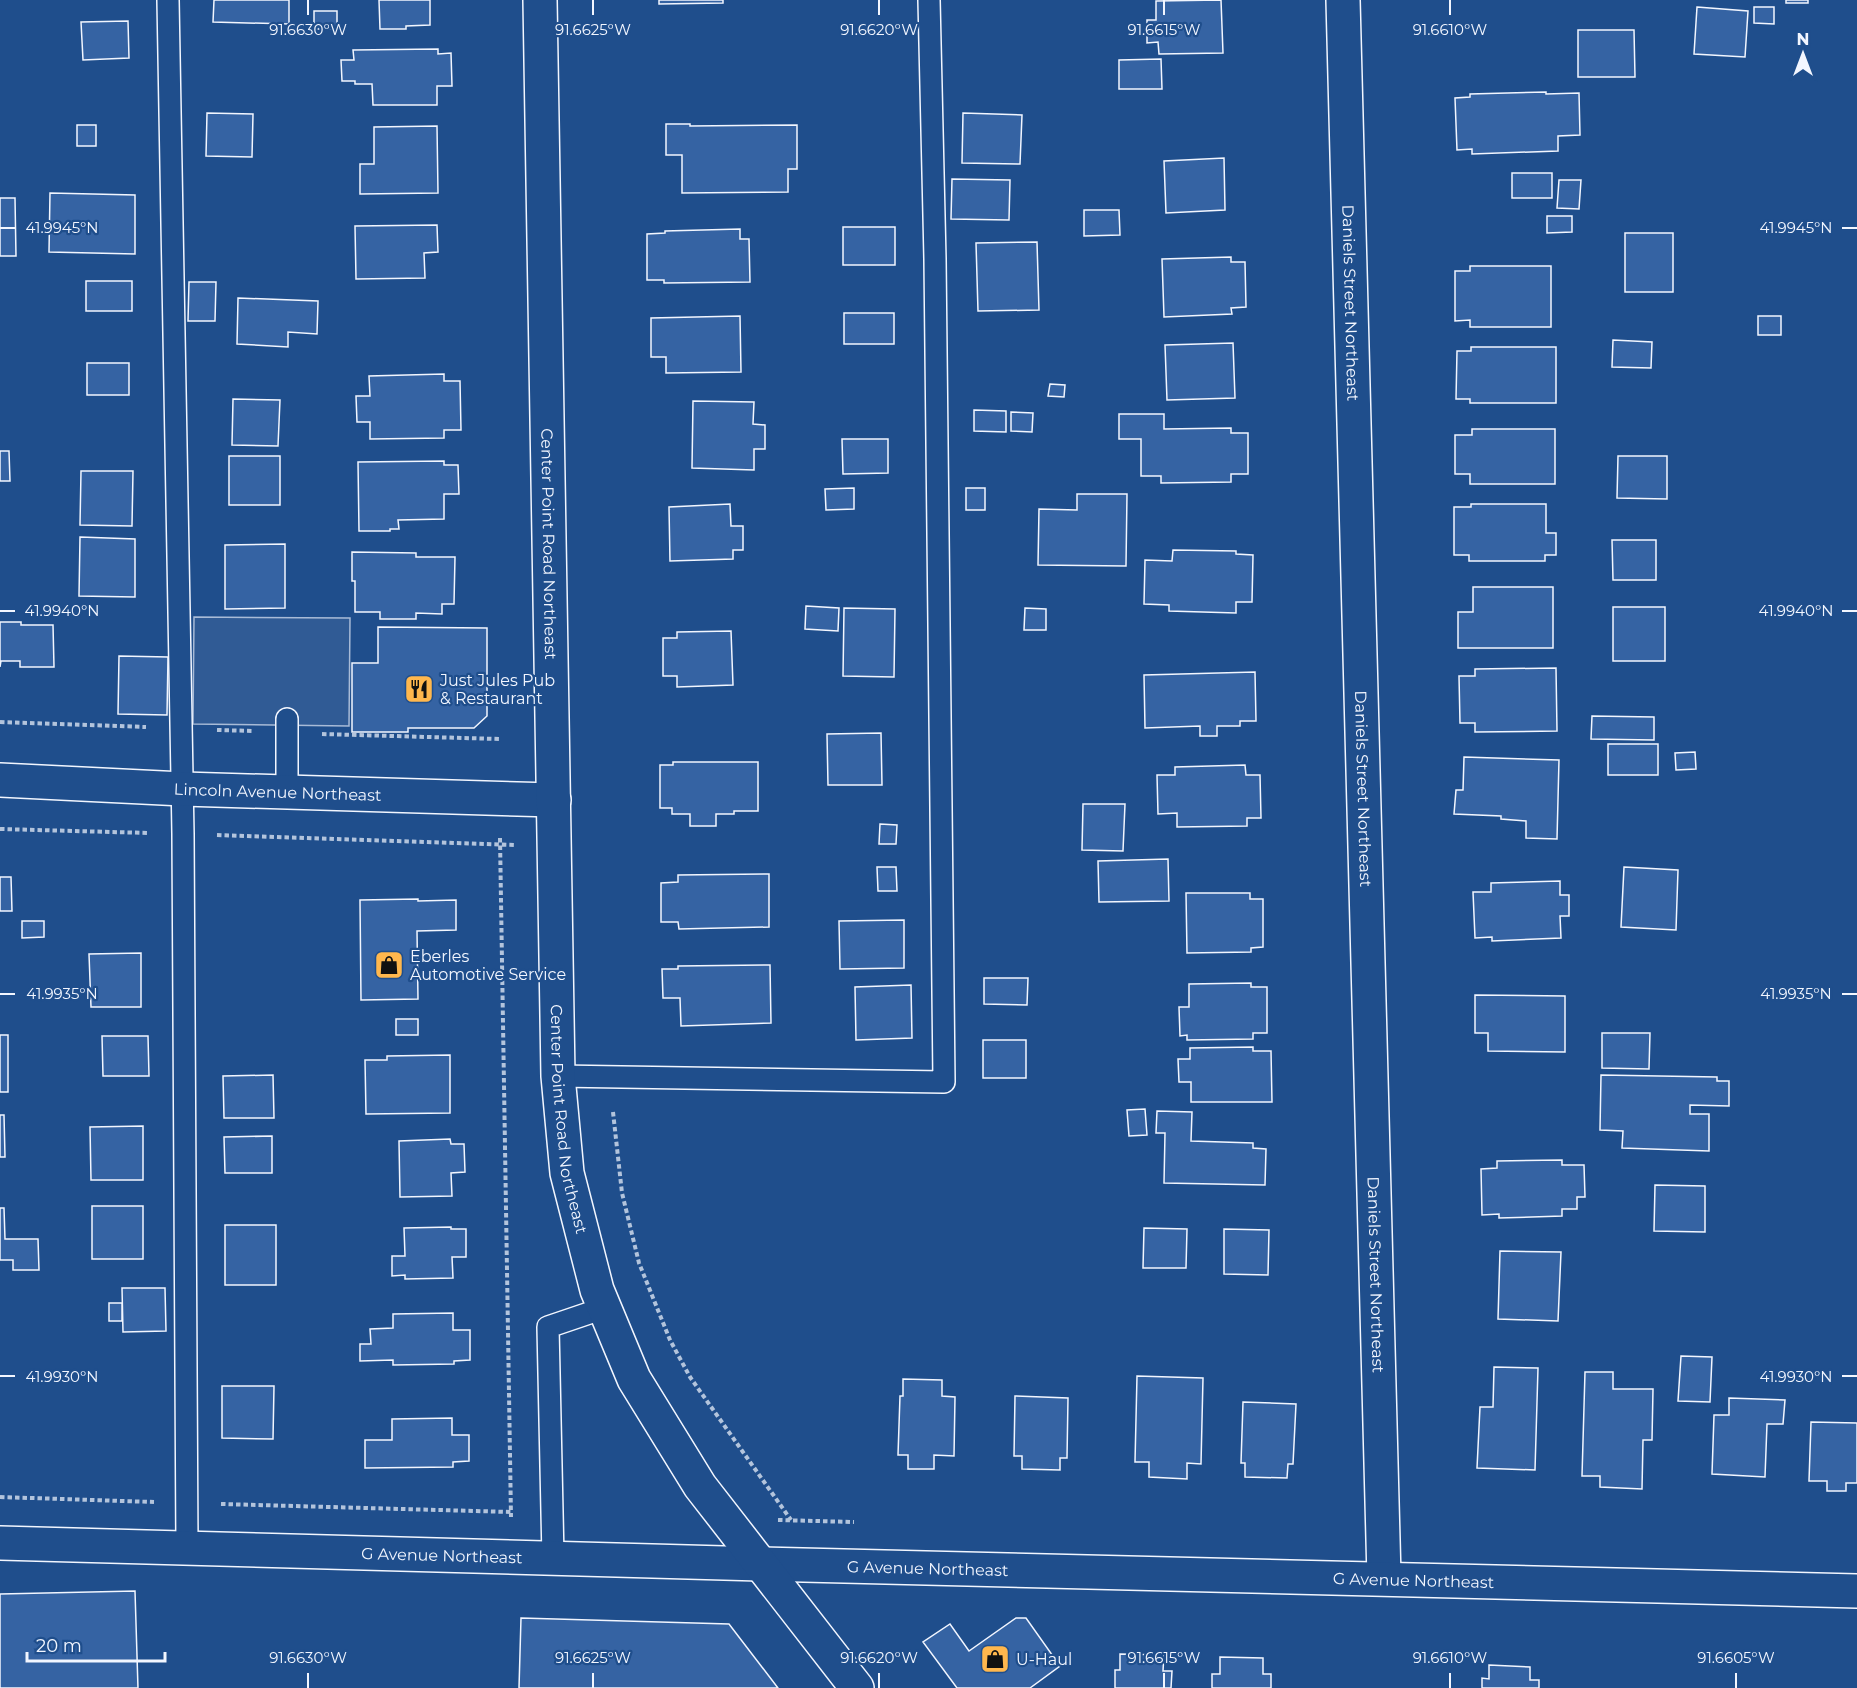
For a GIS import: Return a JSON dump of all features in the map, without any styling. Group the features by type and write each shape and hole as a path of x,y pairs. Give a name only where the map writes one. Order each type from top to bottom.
{"street":[{"name":"Center Point Road Northeast","path":"540,0 558,1076 567,1173 597,1290 640,1389 700,1486 857,1688"},
{"name":"Daniels Street Northeast","path":"1343,0 1384,1578"},
{"name":"Lincoln Avenue Northeast","path":"0,780 183,789 554,800"},
{"name":"G Avenue Northeast","path":"0,1543 1857,1590"}],"lane":[{"path":"168,0 183,789 187,1547"},
{"path":"558,1076 944,1082 935,259 929,0"},
{"path":"287,719 287,792"},
{"path":"553,1558 548,1327 604,1308"}],"path":[{"path":"500,828 511,1520"},
{"path":"0,829 520,845"},
{"path":"612,1103 625,1205 639,1263 670,1340 690,1377 796,1527"},
{"path":"0,1497 518,1512"}],"shaded area":[{"path":"194,617 350,618 349,726 193,724"}],"building":[{"path":"214,0 289,0 289,24 213,22"},
{"path":"379,0 430,0 430,25 406,26 406,29 380,29"},
{"path":"659,0 723,0 723,3 659,4"},
{"path":"1221,0 1223,53 1159,54 1158,42 1147,43 1147,20 1156,20 1156,1"},
{"path":"1786,0 1808,0 1808,3 1786,3"},
{"path":"1697,7 1748,11 1745,57 1694,54"},
{"path":"1754,7 1774,7 1774,24 1754,23"},
{"path":"314,11 337,11 337,29 314,29"},
{"path":"128,21 129,58 83,60 81,22"},
{"path":"1578,30 1634,30 1635,77 1578,77"},
{"path":"438,49 438,54 451,53 452,86 437,86 437,105 373,105 372,84 342,81 341,60 354,60 353,50"},
{"path":"1161,59 1162,89 1119,89 1119,60"},
{"path":"1546,92 1546,94 1579,93 1580,135 1558,136 1558,151 1472,154 1472,149 1457,150 1455,98 1470,97 1470,94"},
{"path":"207,113 253,114 252,157 206,156"},
{"path":"963,113 1022,115 1020,164 962,163"},
{"path":"666,124 690,124 690,126 797,125 797,169 788,169 788,192 682,193 682,155 666,155"},
{"path":"77,125 96,125 96,146 77,146"},
{"path":"437,126 438,193 360,194 360,164 374,164 374,127"},
{"path":"1224,158 1225,210 1166,213 1164,161"},
{"path":"1512,173 1552,173 1552,198 1512,198"},
{"path":"952,179 1010,180 1009,220 951,219"},
{"path":"1559,180 1581,180 1579,209 1557,208"},
{"path":"50,193 135,195 135,254 49,252"},
{"path":"0,198 15,198 16,256 0,256"},
{"path":"1084,210 1119,210 1120,235 1084,236"},
{"path":"1547,216 1572,216 1572,232 1547,233"},
{"path":"437,225 438,252 424,253 425,278 356,279 355,226"},
{"path":"843,227 895,227 895,265 843,265"},
{"path":"740,229 740,239 749,239 750,282 664,283 664,280 647,280 647,234 665,233 665,231"},
{"path":"1625,233 1673,233 1673,292 1625,292"},
{"path":"1037,242 1039,310 978,311 976,243"},
{"path":"1231,257 1231,262 1245,262 1246,307 1231,308 1232,314 1164,317 1162,259"},
{"path":"1470,266 1551,266 1551,327 1470,327 1470,320 1455,321 1455,271 1470,271"},
{"path":"86,281 132,281 132,311 86,311"},
{"path":"189,282 216,282 215,321 188,321"},
{"path":"238,298 318,301 317,334 288,332 288,347 237,344"},
{"path":"844,313 894,313 894,344 844,344"},
{"path":"740,316 741,372 666,373 666,357 651,357 651,318"},
{"path":"1758,316 1781,316 1781,335 1758,335"},
{"path":"1613,340 1652,342 1651,368 1612,367"},
{"path":"1233,343 1235,398 1167,400 1165,345"},
{"path":"1471,347 1556,347 1556,403 1470,403 1470,399 1456,399 1457,351 1471,351"},
{"path":"87,363 129,363 129,395 87,395"},
{"path":"444,374 444,381 460,381 461,430 444,430 444,438 370,439 370,422 357,422 356,396 370,396 369,376"},
{"path":"1050,384 1065,385 1064,397 1048,396"},
{"path":"233,399 280,400 278,446 232,445"},
{"path":"693,401 754,402 753,424 765,425 765,449 754,449 754,470 692,468"},
{"path":"974,410 1006,411 1006,432 974,431"},
{"path":"1011,412 1033,413 1032,432 1011,431"},
{"path":"1119,414 1164,414 1164,429 1231,428 1231,433 1248,433 1248,474 1231,474 1231,482 1161,483 1161,476 1141,476 1141,439 1119,439"},
{"path":"1472,429 1555,429 1555,484 1470,484 1470,474 1455,474 1455,435 1472,435"},
{"path":"842,439 888,439 888,473 843,474"},
{"path":"0,451 9,451 10,481 0,481"},
{"path":"229,456 280,456 280,505 229,505"},
{"path":"1618,456 1667,456 1667,499 1617,498"},
{"path":"444,461 444,465 458,465 459,494 444,494 444,519 398,520 399,529 359,531 358,462"},
{"path":"81,471 133,471 132,526 80,525"},
{"path":"854,488 854,509 826,510 825,489"},
{"path":"966,488 985,488 985,510 966,510"},
{"path":"1077,494 1127,494 1126,566 1038,565 1039,509 1077,510"},
{"path":"730,504 731,526 743,526 743,550 733,550 733,559 670,561 669,507"},
{"path":"1471,504 1546,504 1546,533 1556,533 1556,555 1545,555 1545,561 1469,561 1469,555 1454,555 1454,507 1471,507"},
{"path":"80,537 135,539 135,597 79,596"},
{"path":"1612,540 1656,540 1656,580 1613,580"},
{"path":"285,544 285,608 225,609 225,545"},
{"path":"1173,550 1236,551 1236,554 1253,555 1252,602 1236,602 1236,613 1169,611 1169,605 1144,604 1145,560 1172,561"},
{"path":"352,552 416,553 416,557 455,557 454,604 442,604 442,614 416,613 416,619 380,619 380,612 355,612"},
{"path":"1473,587 1553,587 1553,648 1458,648 1458,612 1473,612"},
{"path":"806,606 839,608 838,631 805,629"},
{"path":"1613,607 1665,607 1665,661 1613,661"},
{"path":"844,608 895,609 894,677 843,676"},
{"path":"1025,608 1046,609 1046,630 1024,630"},
{"path":"0,622 21,622 21,625 53,625 54,667 20,667 20,661 1,661 0,667"},
{"name":"Just Jules Pub & Restaurant","path":"378,627 487,628 487,716 474,728 408,728 408,732 352,732 352,663 378,663"},
{"path":"731,631 733,685 677,687 677,676 663,676 663,638 677,638 677,632"},
{"path":"119,656 168,657 167,715 118,714"},
{"path":"1556,668 1557,731 1475,732 1475,723 1460,723 1459,676 1475,676 1475,669"},
{"path":"1255,672 1256,721 1240,721 1240,726 1217,726 1217,736 1200,736 1200,726 1145,728 1144,675"},
{"path":"1592,716 1654,717 1654,740 1591,739"},
{"path":"881,733 882,785 828,785 827,734"},
{"path":"1608,744 1658,744 1658,775 1608,775"},
{"path":"1695,752 1696,769 1676,770 1675,753"},
{"path":"1464,757 1559,760 1557,839 1526,838 1526,821 1501,819 1501,816 1454,814 1456,790 1463,790"},
{"path":"673,762 758,762 758,811 716,814 716,826 690,826 690,814 672,814 672,808 660,808 660,765 673,765"},
{"path":"1245,765 1246,775 1260,775 1261,818 1247,818 1247,826 1177,827 1177,813 1158,814 1157,775 1175,775 1175,767"},
{"path":"1083,804 1125,804 1123,851 1082,850"},
{"path":"880,824 897,825 896,844 879,844"},
{"path":"1168,859 1169,901 1099,902 1098,861"},
{"path":"877,867 896,867 897,891 878,891"},
{"path":"1624,867 1678,870 1676,930 1621,927"},
{"path":"769,874 769,927 679,929 678,922 661,922 661,883 678,882 678,875"},
{"path":"0,877 11,877 12,911 0,911"},
{"path":"1560,881 1560,895 1569,895 1569,916 1560,916 1561,938 1492,941 1492,937 1475,938 1473,892 1491,892 1491,883"},
{"path":"1186,893 1250,893 1250,899 1263,899 1263,947 1251,948 1251,952 1187,953"},
{"name":"Eberles Automotive Service","path":"418,899 418,901 456,900 456,930 417,931 418,999 361,1000 360,900"},
{"path":"904,920 904,968 840,969 839,921"},
{"path":"22,921 44,921 44,937 22,938"},
{"path":"141,953 141,1007 91,1007 89,954"},
{"path":"770,965 771,1023 681,1026 680,998 663,998 662,969 678,969 678,966"},
{"path":"984,978 1028,978 1027,1005 984,1004"},
{"path":"1251,983 1251,987 1267,987 1267,1033 1253,1033 1253,1039 1187,1040 1187,1035 1180,1036 1179,1007 1189,1007 1189,984"},
{"path":"911,985 912,1038 856,1040 855,987"},
{"path":"1475,995 1565,996 1565,1052 1488,1051 1488,1033 1475,1033"},
{"path":"396,1019 418,1019 418,1035 396,1035"},
{"path":"1602,1033 1650,1033 1649,1069 1602,1068"},
{"path":"0,1035 8,1035 8,1092 0,1092"},
{"path":"102,1036 148,1036 149,1076 103,1076"},
{"path":"983,1040 1026,1040 1026,1078 983,1078"},
{"path":"1253,1047 1253,1051 1271,1051 1272,1102 1191,1102 1191,1082 1179,1082 1178,1059 1190,1059 1190,1048"},
{"path":"450,1055 450,1113 366,1114 365,1060 387,1060 387,1056"},
{"path":"273,1075 274,1118 224,1118 223,1076"},
{"path":"1601,1075 1717,1077 1717,1081 1729,1081 1729,1106 1690,1105 1690,1114 1709,1114 1709,1151 1622,1148 1623,1131 1600,1130"},
{"path":"1145,1109 1147,1135 1129,1136 1127,1110"},
{"path":"1157,1111 1192,1112 1191,1141 1253,1143 1253,1148 1266,1149 1265,1185 1164,1183 1165,1133 1156,1133"},
{"path":"0,1115 4,1115 5,1157 0,1157"},
{"path":"143,1126 143,1180 91,1180 90,1127"},
{"path":"272,1136 272,1173 225,1173 224,1137"},
{"path":"450,1139 451,1144 464,1144 465,1172 451,1173 452,1196 400,1197 399,1141"},
{"path":"1562,1160 1562,1165 1584,1165 1585,1197 1577,1197 1577,1209 1562,1209 1562,1216 1499,1218 1499,1214 1482,1215 1481,1169 1497,1168 1497,1161"},
{"path":"1655,1185 1705,1186 1705,1232 1654,1231"},
{"path":"92,1206 143,1206 143,1259 92,1259"},
{"path":"0,1208 4,1208 5,1239 38,1239 39,1270 13,1270 13,1260 0,1260"},
{"path":"225,1225 276,1225 276,1285 225,1285"},
{"path":"451,1227 451,1229 466,1229 466,1257 452,1257 453,1278 405,1279 405,1275 392,1276 392,1256 405,1256 404,1228"},
{"path":"1144,1228 1187,1229 1186,1268 1143,1268"},
{"path":"1224,1229 1269,1230 1268,1275 1224,1274"},
{"path":"1500,1251 1561,1252 1558,1321 1498,1319"},
{"path":"122,1288 165,1288 166,1331 123,1332"},
{"path":"109,1303 122,1303 122,1321 109,1321"},
{"path":"453,1313 453,1330 470,1330 470,1360 454,1361 454,1364 393,1365 393,1360 360,1361 360,1344 371,1344 370,1329 393,1328 393,1314"},
{"path":"1681,1356 1712,1357 1710,1402 1678,1401"},
{"path":"1494,1367 1538,1368 1535,1470 1477,1468 1480,1407 1493,1407"},
{"path":"1585,1372 1613,1372 1613,1389 1653,1389 1652,1440 1643,1440 1642,1489 1600,1487 1600,1476 1582,1476"},
{"path":"1137,1376 1203,1378 1201,1464 1187,1463 1187,1479 1149,1477 1149,1462 1135,1462"},
{"path":"903,1379 942,1380 942,1396 955,1397 954,1456 934,1455 934,1469 908,1469 908,1455 898,1455 900,1396 903,1396"},
{"path":"222,1386 274,1386 273,1439 222,1438"},
{"path":"1015,1396 1068,1398 1067,1458 1060,1458 1060,1470 1022,1469 1022,1456 1014,1456"},
{"path":"1729,1398 1785,1400 1783,1424 1767,1424 1765,1477 1712,1474 1714,1415 1729,1415"},
{"path":"1243,1402 1296,1404 1293,1464 1288,1464 1287,1478 1245,1477 1245,1463 1241,1463"},
{"path":"452,1418 452,1435 469,1435 469,1461 453,1462 453,1467 365,1468 365,1440 392,1440 392,1419"},
{"path":"1811,1422 1857,1423 1857,1483 1846,1483 1846,1491 1827,1491 1827,1481 1809,1481"},
{"path":"135,1591 138,1688 0,1688 0,1594"},
{"path":"521,1618 729,1624 778,1688 519,1688"},
{"name":"U-Haul","path":"1016,1618 1026,1618 1060,1666 1030,1688 957,1688 923,1642 950,1624 969,1651"},
{"path":"1120,1654 1164,1655 1163,1671 1172,1671 1171,1688 1115,1688 1115,1670 1120,1670"},
{"path":"1220,1657 1263,1658 1263,1674 1271,1674 1271,1688 1212,1688 1212,1674 1220,1674"},
{"path":"1489,1665 1530,1667 1530,1680 1539,1680 1539,1688 1482,1688 1482,1678 1489,1679"}],"place":[{"name":"Just Jules Pub & Restaurant","path":"419,689"},
{"name":"Eberles Automotive Service","path":"389,965"},
{"name":"U-Haul","path":"995,1659"}]}
